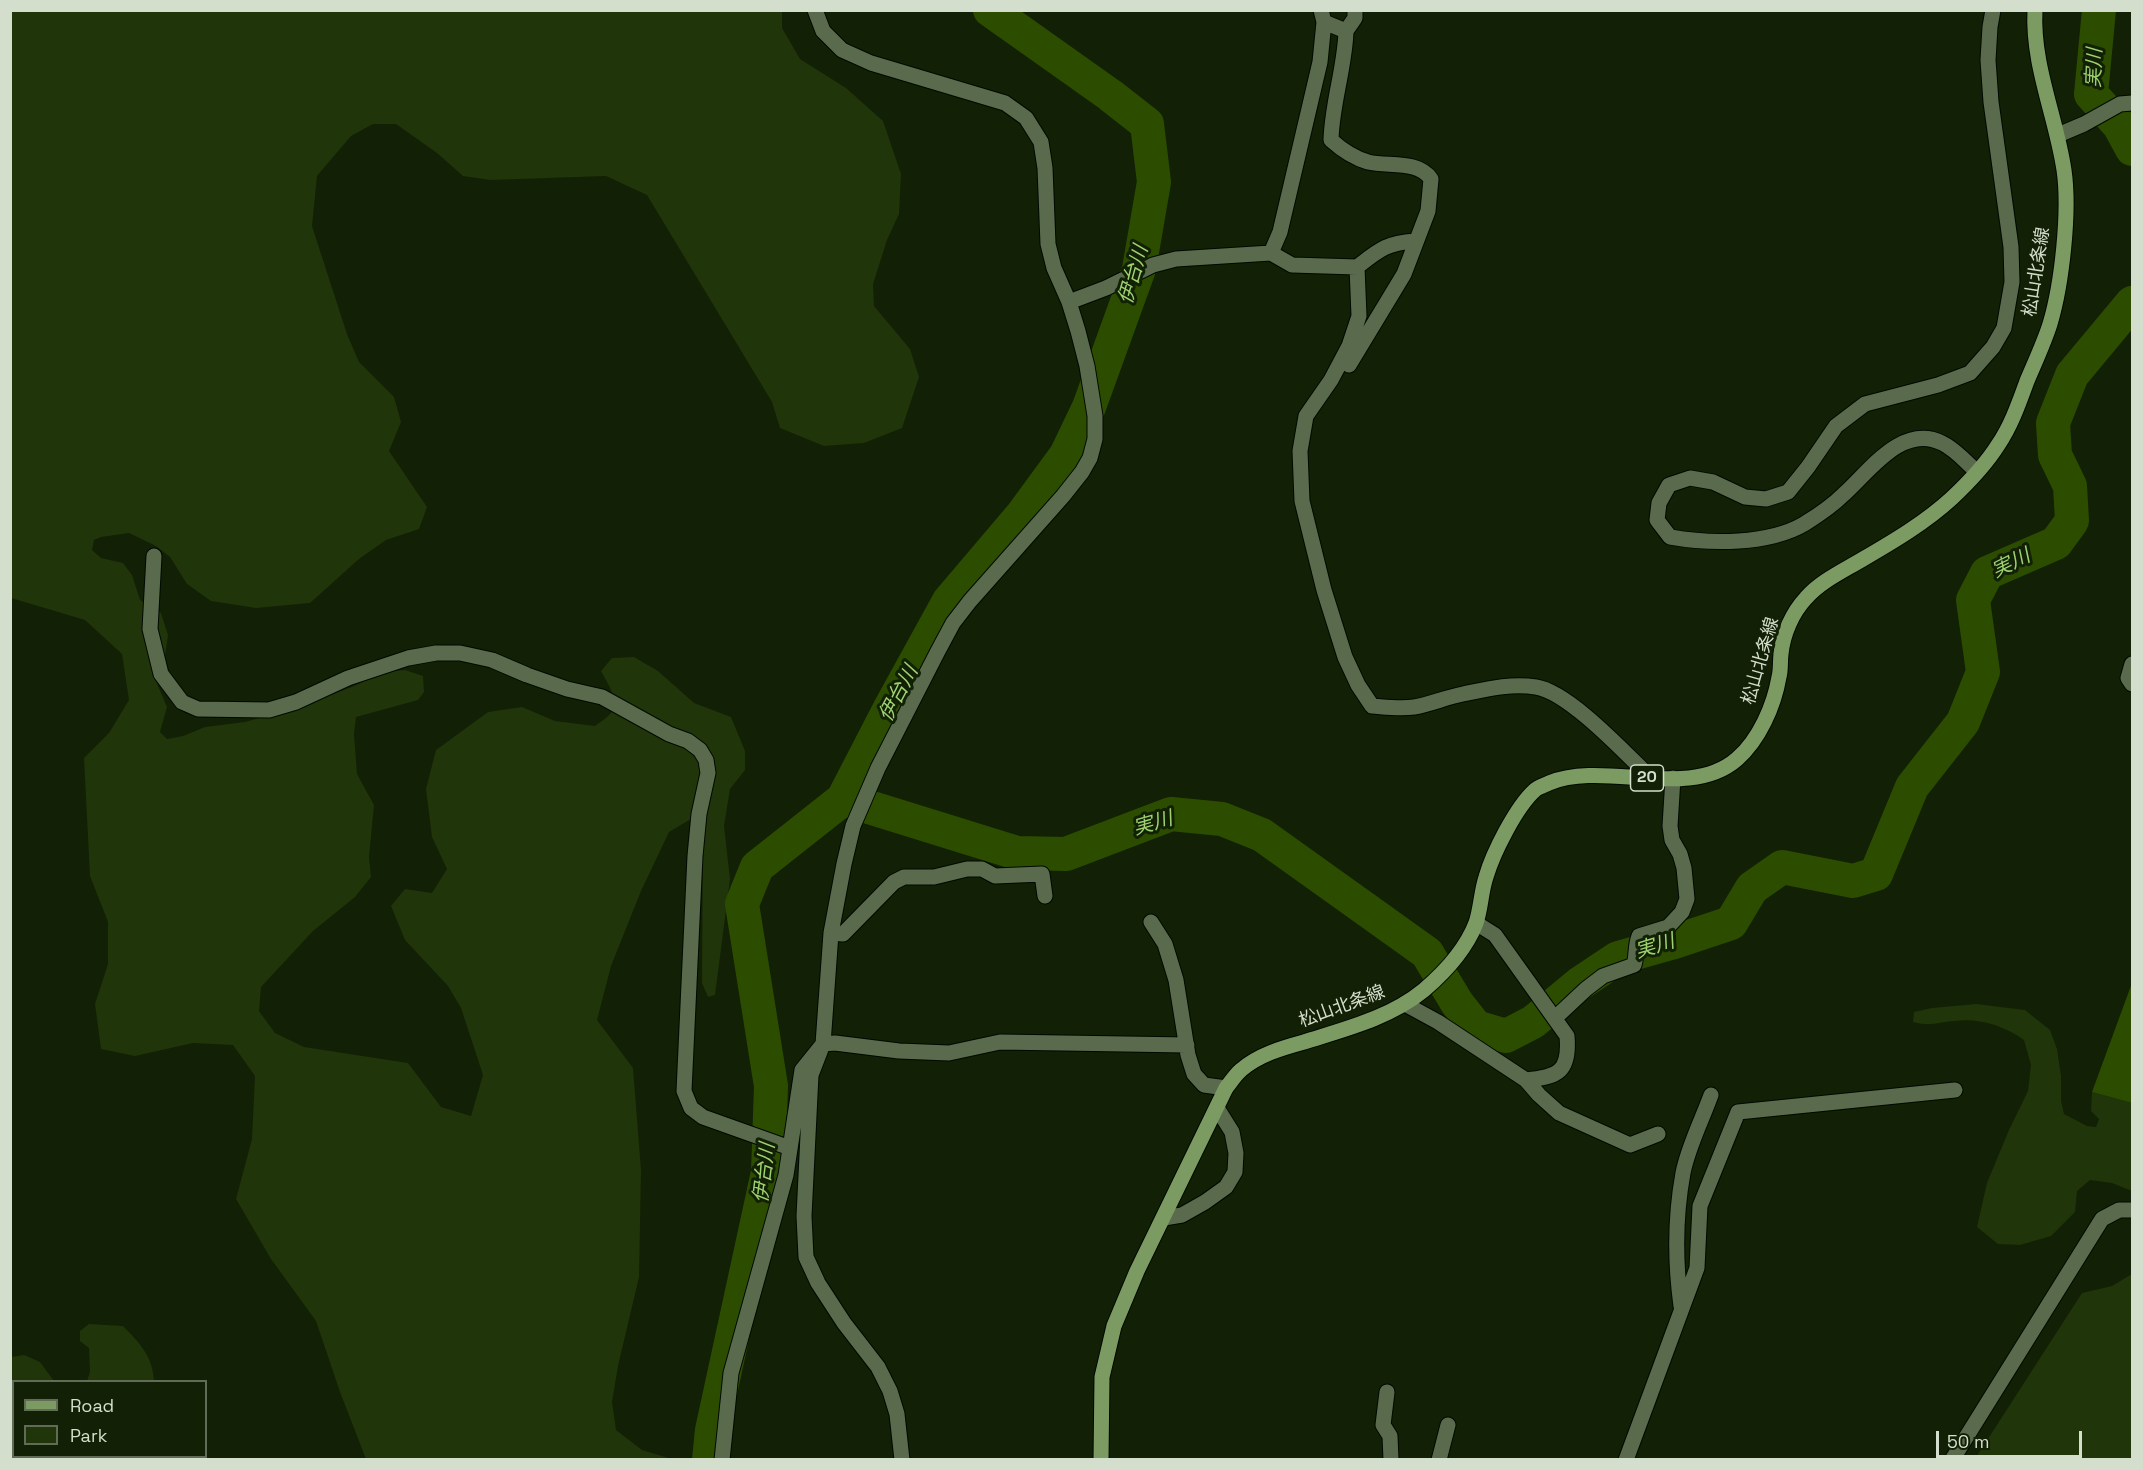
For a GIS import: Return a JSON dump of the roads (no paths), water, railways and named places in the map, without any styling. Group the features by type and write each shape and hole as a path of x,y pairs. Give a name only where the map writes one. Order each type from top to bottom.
{"main road":[{"name":"松山北条線","path":"1101,1460 1102,1377 1114,1326 1137,1271 1226,1088 1239,1071 1260,1057 1379,1016 1405,1004 1425,989 1455,959 1476,923 1485,878 1497,846 1515,816 1536,788 1560,778 1589,775 1673,778 1714,773 1737,759 1756,736 1770,707 1779,677 1781,649 1789,622 1805,599 1826,580 1921,523 1951,499 1998,446 2009,425 2050,323 2065,231 2065,176 2058,135 2042,81 2033,35 2035,10"}],"street":[{"path":"814,10 823,31 842,50 871,63 1005,103 1026,118 1041,142 1045,168 1048,244 1054,268 1069,302 1087,366 1095,416 1095,439 1090,458 1063,496 953,623 886,751 853,826 831,933 823,1044 811,1075 804,1216 806,1257 818,1283 844,1323 878,1367 890,1391 897,1414 903,1460"},
{"path":"1331,380 1346,371 1404,274 1428,211 1431,179 1419,168 1369,162 1344,151 1331,140 1346,49 1346,31 1355,18 1355,10"},
{"path":"1977,472 1941,442 1923,438 1904,443 1883,455 1843,495 1804,524 1777,536 1696,542 1670,537 1657,520 1659,504 1669,485 1689,478 1713,482 1745,497 1766,499 1788,492 1836,426 1865,404 1938,385 1970,373 1993,347 2004,328 2012,282 2011,247 1991,102 1988,60 1993,10"},
{"path":"1271,253 1280,232 1320,62 1323,16 1346,31"},
{"path":"2058,135 2120,105 2133,103"},
{"path":"1069,302 1153,266 1176,259 1271,253 1292,266 1357,267 1385,246 1396,242 1415,241"},
{"path":"1357,267 1359,316 1349,346 1331,380 1306,416 1300,451 1302,501 1324,590 1345,657 1358,685 1372,706 1414,707 1508,685 1538,687 1569,703 1615,742 1650,778"},
{"path":"154,556 150,629 161,674 182,702 198,709 269,710 296,702 348,678 408,658 436,653 460,653 492,660 567,689 602,697 669,734 688,741 700,750 706,760 708,773 699,814 695,856 684,1091 691,1108 703,1117 784,1146"},
{"path":"2133,664 2128,678 2133,684"},
{"path":"1554,1016 1604,976 1634,965 1639,936 1668,927 1682,912 1687,899 1684,868 1680,854 1672,840 1670,826 1673,778"},
{"path":"831,933 843,934 894,882 904,877 934,877 967,869 982,869 995,876 1042,874 1045,896"},
{"path":"1151,922 1165,944 1176,980 1194,1074 1204,1085 1226,1088"},
{"path":"1476,923 1495,935 1567,1036 1568,1054 1564,1067 1556,1075 1543,1079 1526,1080"},
{"path":"1405,1004 1438,1022 1526,1080 1559,1113 1630,1145 1658,1134"},
{"path":"722,1460 731,1373 786,1175 784,1146 802,1070 823,1044 835,1043 899,1051 949,1053 1000,1042 1187,1045"},
{"path":"1626,1460 1697,1268 1700,1206 1738,1112 1954,1090"},
{"path":"1681,1308 1676,1270 1680,1198 1684,1171 1710,1095"},
{"path":"1164,1218 1182,1215 1205,1202 1226,1187 1235,1172 1236,1153 1232,1132 1217,1108"},
{"path":"1952,1460 2102,1219 2120,1210 2133,1210"},
{"path":"1387,1392 1383,1425 1390,1436 1391,1460"},
{"path":"1439,1460 1448,1425"}],"waterway":[{"name":"伊台川","path":"709,1460 712,1430 768,1172 771,1086 742,904 757,867 843,799 949,601 1022,515 1066,455 1089,407 1139,269 1154,182 1147,124 990,10"},
{"name":"実川","path":"2099,10 2091,94 2119,125 2132,149"},
{"name":"実川","path":"843,799 1017,853 1066,854 1171,814 1222,819 1262,835 1427,953 1457,1003 1476,1027 1506,1036 1533,1022 1579,984 1618,958 1731,923 1752,888 1782,867 1853,881 1876,874 1912,787 1963,722 1983,672 1973,600 1987,573 2056,543 2072,521 2070,486 2055,455 2053,423 2072,375 2132,303"}]}
